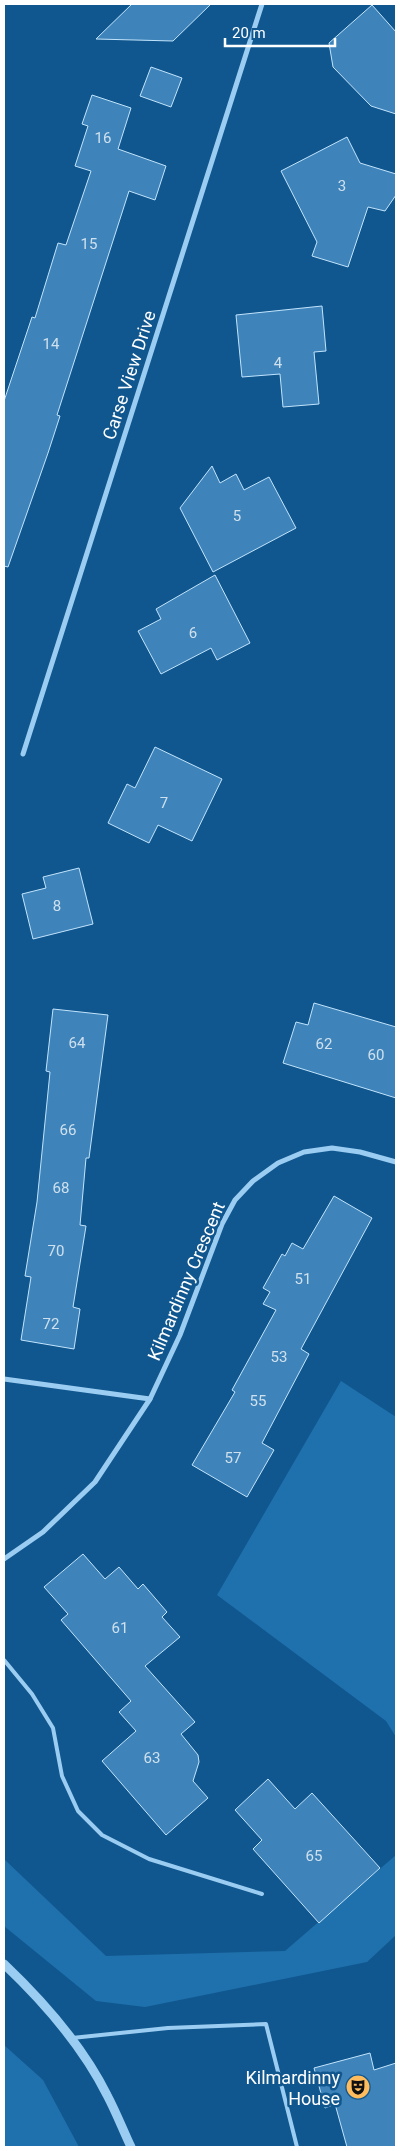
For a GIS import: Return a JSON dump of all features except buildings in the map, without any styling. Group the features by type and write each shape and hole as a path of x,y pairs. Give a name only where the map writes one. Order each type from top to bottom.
{"street":[{"name":"Carse View Drive","path":"23,754 262,4"},
{"name":"Kilmardinny Crescent","path":"4,1559 43,1532 95,1482 150,1399 180,1335 222,1224 234,1200 254,1181 278,1163 304,1152 332,1148 360,1152 396,1162"},
{"path":"4,1379 150,1399"},
{"path":"4,1964 31,1990 72,2038 107,2094 131,2147"}],"lane":[{"path":"4,1660 32,1694 53,1728 62,1776 78,1811 102,1836 149,1859 262,1894"},
{"path":"72,2038 168,2028 266,2024 297,2147"}],"shaded area":[{"path":"341,1381 396,1417 396,1737 386,1721 217,1595"},
{"path":"396,1855 396,1935 367,1962 145,2007 96,2001 4,1926 4,1859 106,1956 285,1951"},
{"path":"4,2045 43,2080 79,2147 4,2147"}],"place":[{"name":"Kilmardinny House","path":"358,2087"}]}
